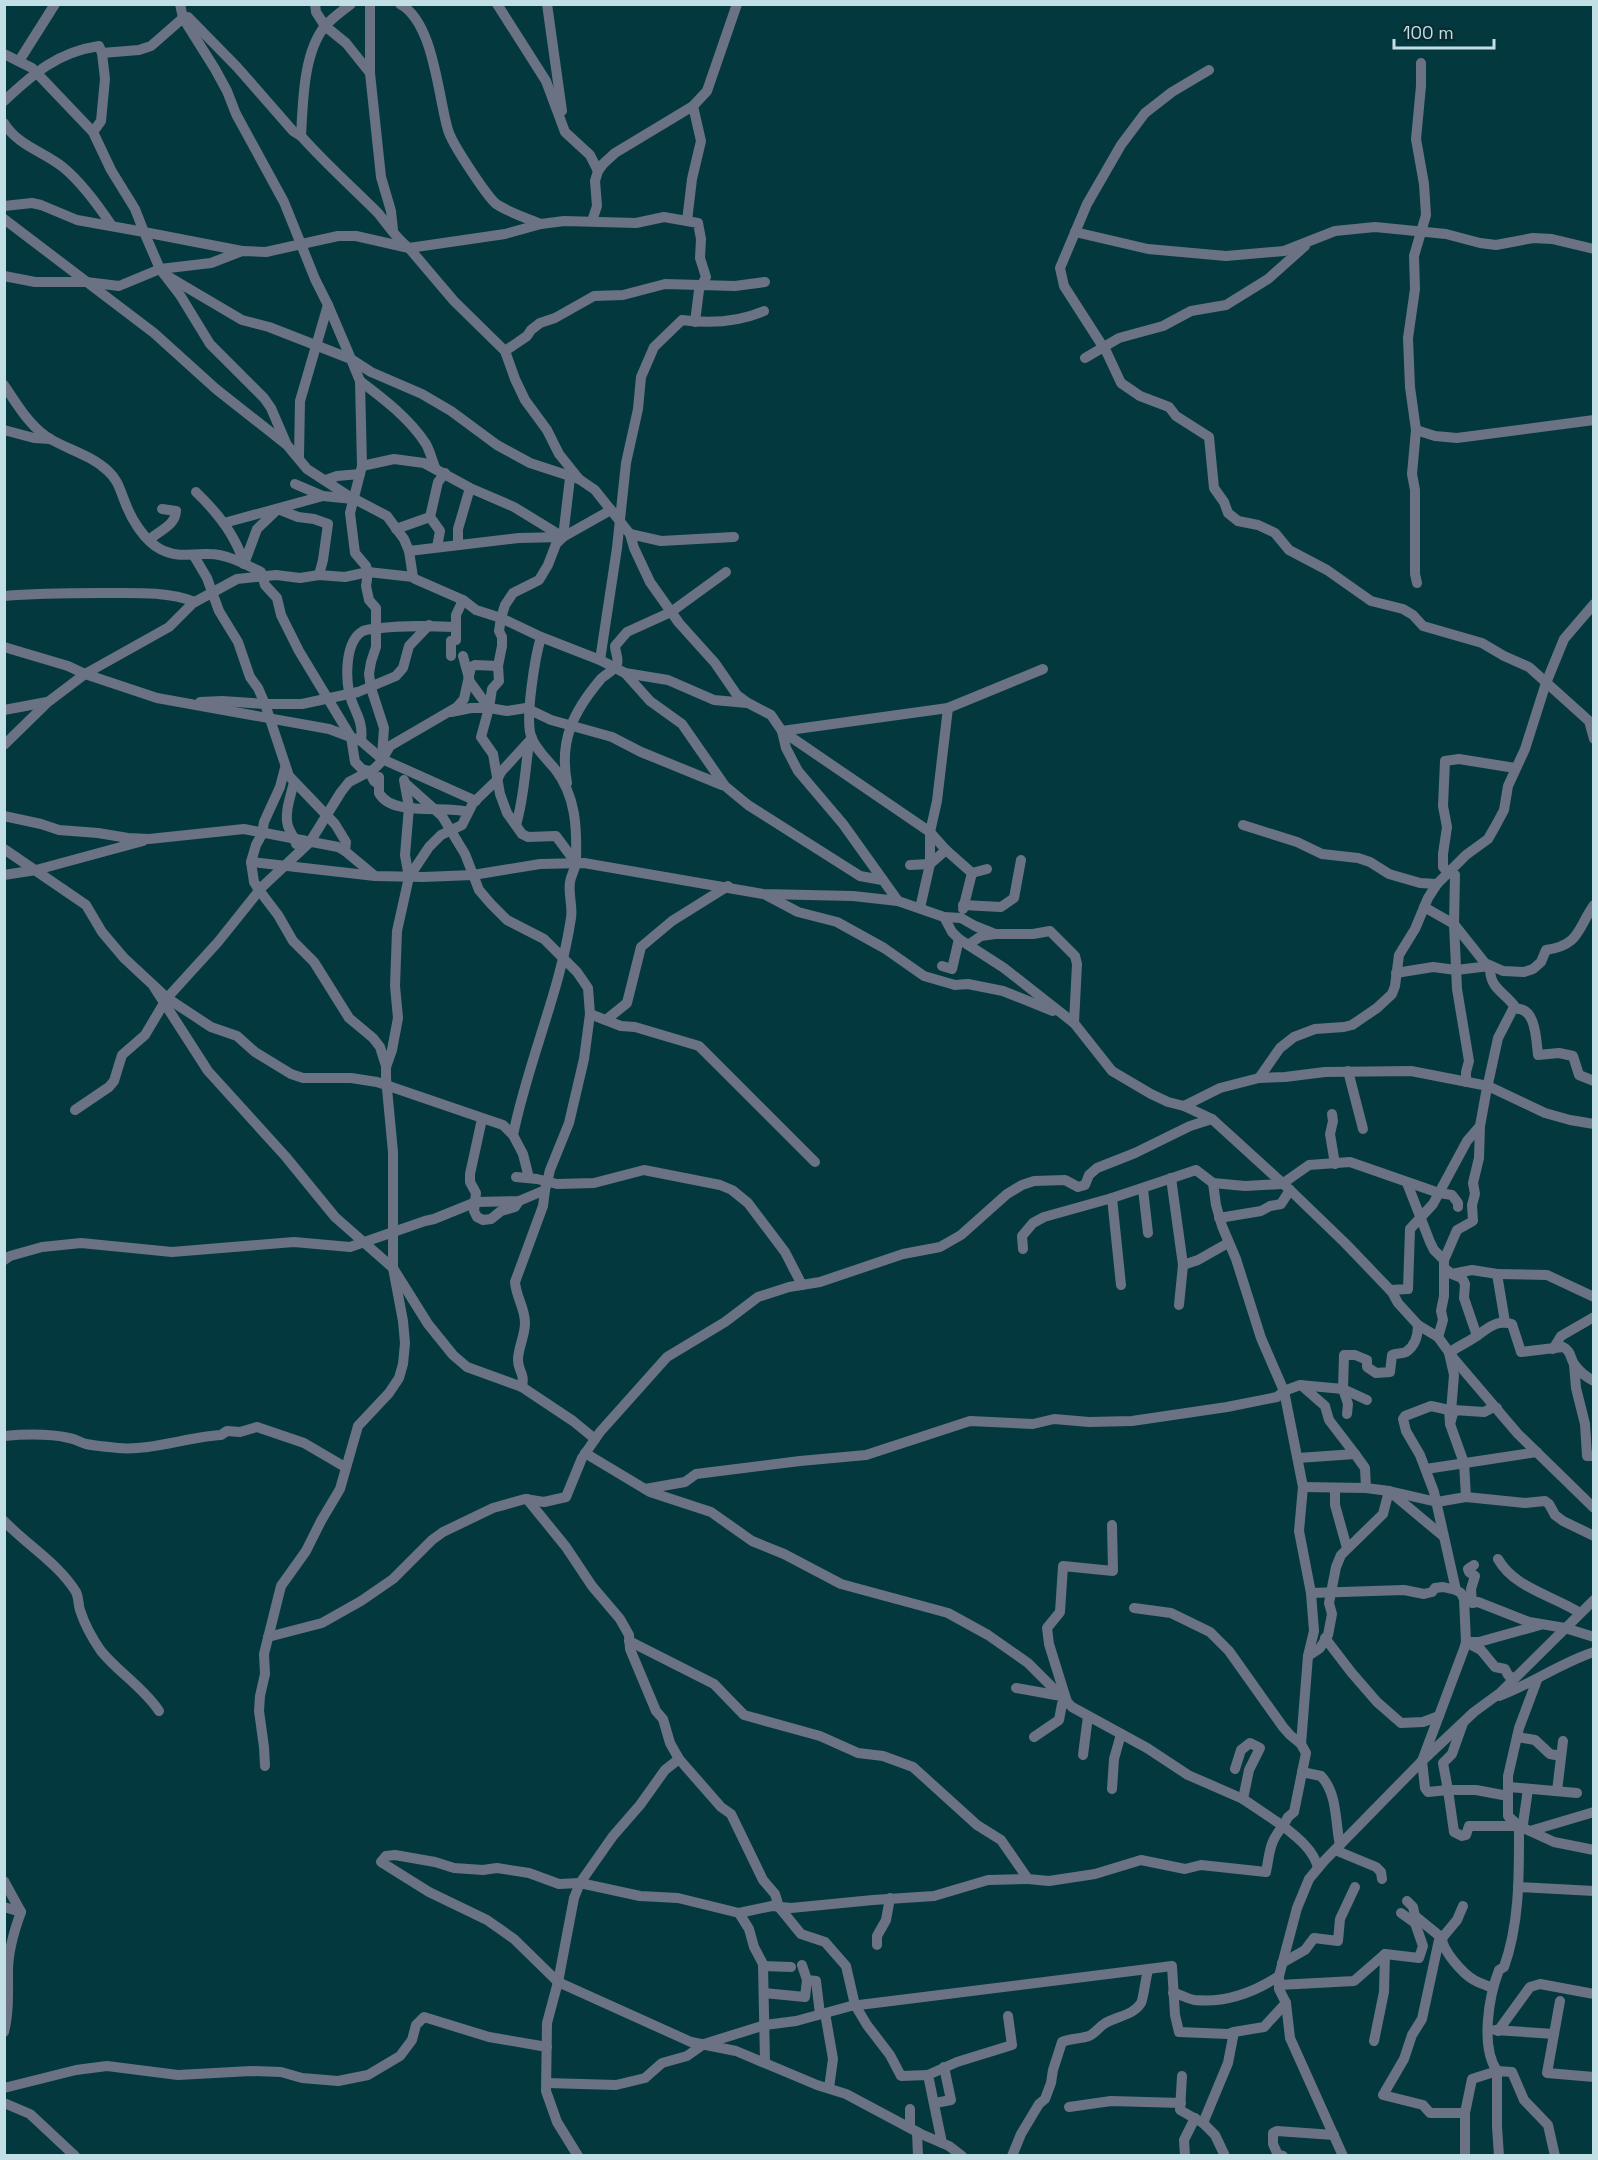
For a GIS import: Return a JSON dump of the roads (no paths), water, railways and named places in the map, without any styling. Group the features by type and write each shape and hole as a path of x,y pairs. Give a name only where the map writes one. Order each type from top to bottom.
{"street":[{"path":"19,61 55,4"},
{"path":"315,4 316,12 325,26 346,43 370,73"},
{"path":"301,136 304,90 314,43 325,26 351,4"},
{"path":"369,4 370,73 381,177 391,211 393,230"},
{"path":"400,4 417,22 431,54 448,132 478,180 496,204 541,224"},
{"path":"497,4 546,81 564,129 590,155 598,171"},
{"path":"547,4 564,129"},
{"path":"592,220 597,206 595,182 598,171 615,153 693,106 707,91 737,4"},
{"path":"102,53 139,50 151,46 181,11"},
{"path":"181,11 237,67 293,130 393,230 400,242 409,248 454,301 505,351 514,379 547,430 574,479 563,537"},
{"path":"181,11 227,90 236,114 284,202 360,381 361,470 350,513 356,553 366,566 369,600 376,608 376,646 371,662 371,687 384,728 379,793 388,804 459,809 468,812"},
{"path":"4,101 36,72 82,49 99,46 105,79 101,121 93,132"},
{"path":"4,54 36,72 93,132 111,170 135,210 162,272 210,344 264,398 271,408 287,445"},
{"path":"1417,583 1414,574 1415,490 1412,474 1416,430 1410,387 1408,338 1414,289 1413,264 1426,215 1416,129 1421,63"},
{"path":"1209,70 1172,92 1145,113 1121,145 1087,204 1059,268 1064,286 1103,347 1121,383 1140,396 1168,408 1176,416 1209,437 1214,488 1224,502 1228,513 1238,520 1258,525 1275,533 1289,550 1327,570 1371,601 1403,609 1413,615 1423,626 1482,643 1530,667 1589,722 1593,739"},
{"path":"687,221 692,179 701,141 693,106"},
{"path":"4,123 28,147 43,154 64,169 96,202 112,226"},
{"path":"4,206 32,203 77,220 242,251 266,252 338,236 356,236 409,248 505,234 541,224 564,221 636,223 664,217 698,223 701,239 700,258 706,276 705,282 701,285 695,322"},
{"path":"4,219 154,333 216,389 287,445 307,469 353,499 387,516 409,550 413,577"},
{"path":"1075,232 1148,249 1226,256 1284,251 1335,231 1375,227 1446,234 1496,245 1533,238 1552,239 1593,249"},
{"path":"1085,358 1119,338 1163,326 1191,310 1226,304 1268,279 1311,239"},
{"path":"4,276 35,282 86,282 119,286 162,272 211,264 242,251"},
{"path":"162,272 242,320 269,327 351,359 371,372 422,394 497,445 530,463 574,479 595,490 630,534 650,582 671,612 715,663 737,695 771,715 782,731 786,748 798,771 843,824 898,901"},
{"path":"505,351 527,336 540,323 555,318 594,296 623,295 665,284 735,286 765,282"},
{"path":"299,457 300,401 328,305"},
{"path":"600,660 626,463 638,409 641,376 654,347 682,320 720,323 746,318 765,311"},
{"path":"360,381 388,403 413,428 427,446 440,470 430,517 440,531 437,547"},
{"path":"4,385 27,417 50,439 93,460 108,471 120,485 131,516 149,540 165,551 177,555 211,554 261,572 266,585 277,598 281,615 299,651 327,699 356,739 381,761 476,801"},
{"path":"1416,430 1434,436 1457,438 1593,420"},
{"path":"4,430 34,438 50,439"},
{"path":"326,480 394,459 424,463 470,488 514,507 563,537"},
{"path":"295,484 323,496 353,499"},
{"path":"458,544 458,529 470,488"},
{"path":"196,492 213,508 224,523 235,540 244,564"},
{"path":"224,523 323,496"},
{"path":"149,540 178,520 180,507"},
{"path":"162,509 176,511 172,526"},
{"path":"244,564 257,529 278,509"},
{"path":"278,509 298,517 328,524 319,575"},
{"path":"577,863 556,836 528,837 522,834 507,813 497,780 493,754 482,737 492,689 499,681 498,666 502,646 501,618 506,605 513,593 539,580 556,544 563,537 611,510"},
{"path":"396,529 430,517"},
{"path":"630,534 661,541 734,537"},
{"path":"409,550 519,538 563,537"},
{"path":"194,556 200,563 223,618 238,642 250,677 265,704 285,768 294,782 343,836 346,842 345,851"},
{"path":"4,745 48,702 85,674 169,627 195,602 237,579 276,575 300,578 319,575 345,577 368,572 413,577 463,600 476,610 501,618 620,670 668,680 714,700 748,703"},
{"path":"725,786 682,724 650,701 620,670 615,646 627,632 671,612 726,572"},
{"path":"4,596 127,593 185,598 195,602"},
{"path":"451,656 451,641 456,640 456,615 463,600"},
{"path":"1259,1078 1280,1048 1294,1037 1315,1029 1352,1025 1377,1008 1392,994 1399,954 1415,929 1437,884 1466,855 1488,839 1504,810 1508,786 1533,727 1546,683 1564,639 1593,604"},
{"path":"378,784 369,771 362,769 355,762 356,739 361,723 350,694 346,670 353,645 361,632 377,629 404,625 456,627"},
{"path":"189,703 222,701 302,704 350,694 396,676 403,668 409,646 429,625"},
{"path":"516,825 524,791 525,766 531,741 530,710 534,661 541,637"},
{"path":"4,647 68,666 157,698 329,729 356,739"},
{"path":"463,656 474,688 489,708"},
{"path":"75,1110 109,1087 114,1081 122,1055 145,1035 165,1000 218,942 259,890 310,842 340,792 350,782 381,761 390,746 449,712 464,699 471,667 475,665 498,666"},
{"path":"782,731 948,708 1043,669"},
{"path":"513,1134 530,1064 550,1010 571,916 570,880 577,863 575,815 564,767 565,746 571,724 600,680 620,670"},
{"path":"4,710 48,702"},
{"path":"449,712 471,708 530,710 551,720 612,736 641,752 708,777 725,786 748,805 860,876 882,880"},
{"path":"921,908 930,864 930,831 937,801 948,708"},
{"path":"782,731 930,831 946,850 972,873"},
{"path":"386,1067 398,1018 394,986 397,931 409,877 429,847 441,835 462,825 476,801 531,741"},
{"path":"531,741 568,789"},
{"path":"390,746 405,783 409,807 405,855 409,877"},
{"path":"1466,1082 1469,1061 1457,989 1454,924 1455,875 1443,867 1447,827 1443,806 1445,761 1459,759 1515,768"},
{"path":"265,1766 259,1711 268,1637 281,1586 306,1551 340,1490 358,1426 389,1393 399,1378 405,1342 393,1268 393,1152 386,1067 380,1047 349,1018 314,962 293,941 278,915 254,882 251,862 285,768"},
{"path":"287,864 296,848 296,840 287,825 287,813 294,782"},
{"path":"405,783 434,808 452,830 479,890 507,920 544,939 588,988 590,1014 587,1040 569,1123 550,1170 543,1206 515,1282 525,1322 525,1335 518,1361 524,1378 522,1387"},
{"path":"4,816 59,830 149,839 244,829 327,844 345,851 375,876"},
{"path":"1243,825 1322,854 1358,858 1370,862 1389,874 1420,883 1437,884"},
{"path":"4,876 36,870 149,839"},
{"path":"4,849 86,905 108,940 165,1000 208,1071 286,1157 335,1217 393,1268 428,1324 453,1355 467,1367 522,1387 573,1421 595,1439"},
{"path":"910,865 930,864 946,850"},
{"path":"963,905 1000,907 1014,898 1020,860"},
{"path":"251,862 287,864 375,876 409,877 473,874 537,864 577,863 728,886 763,894 853,896 898,901 944,917 961,918 995,934"},
{"path":"972,873 987,869"},
{"path":"961,918 972,873"},
{"path":"606,1020 627,1003 641,948 672,921 728,886"},
{"path":"763,894 798,912 837,922 884,948 924,976 955,985 969,984 1003,991 1062,1014"},
{"path":"1396,973 1433,967 1456,970 1490,966 1514,973 1533,969 1541,962 1546,950 1561,948 1573,939 1593,905"},
{"path":"1424,907 1454,924 1490,966 1491,983 1516,1008"},
{"path":"944,917 955,937 1004,968 1074,1023 1112,1071 1152,1094 1212,1119 1346,1243 1390,1290 1398,1303 1418,1325 1438,1337 1518,1434 1593,1508"},
{"path":"955,937 1033,934 1050,931 1075,956 1077,964 1074,1023"},
{"path":"942,966 952,969 955,937"},
{"path":"165,1000 211,1027 237,1036 255,1052 291,1074 303,1078 351,1078 377,1082 502,1125 513,1134 523,1154 529,1178"},
{"path":"1438,1337 1443,1320 1441,1311 1447,1267 1457,1230 1473,1221 1472,1205 1475,1194 1473,1183 1479,1158 1480,1126 1498,1038 1513,1009 1524,1008 1527,1011 1534,1027 1538,1054 1559,1053 1573,1056 1579,1075 1593,1081"},
{"path":"590,1014 621,1026 635,1027 699,1046 815,1162"},
{"path":"1184,1106 1220,1088 1259,1078 1348,1071 1411,1071 1488,1086 1545,1113 1593,1124"},
{"path":"1348,1071 1363,1129"},
{"path":"1332,1114 1330,1134 1335,1164"},
{"path":"482,1119 470,1174 470,1182 476,1192 474,1211 477,1217 483,1220 491,1219 501,1211 515,1207 519,1201"},
{"path":"268,1637 321,1623 367,1597 393,1579 443,1532 493,1508 527,1499 544,1502 566,1497 585,1453 595,1439 667,1357 725,1322 758,1297 820,1282 903,1254 940,1247 961,1235 1007,1194 1022,1185 1034,1181 1065,1180 1078,1187 1085,1185 1089,1175 1097,1168 1135,1153 1190,1126 1212,1119"},
{"path":"1390,1290 1408,1289 1410,1229 1433,1204 1467,1141 1480,1126"},
{"path":"1219,1218 1281,1204 1286,1187 1309,1165 1350,1162 1407,1183 1452,1195 1458,1207"},
{"path":"4,1260 10,1256 42,1247 81,1244 172,1252 294,1242 350,1247 476,1202 519,1201 547,1186 604,1182 623,1174 644,1170 732,1190 748,1203 785,1252 802,1285"},
{"path":"1023,1249 1022,1236 1033,1223 1044,1216 1143,1189 1196,1170 1213,1183 1286,1187"},
{"path":"516,1177 529,1178 547,1186"},
{"path":"1172,1178 1183,1265 1179,1305"},
{"path":"1213,1183 1219,1218 1236,1259 1253,1316 1284,1391 1303,1487 1299,1531 1306,1557 1314,1631 1308,1656 1301,1744"},
{"path":"1407,1183 1434,1250 1447,1267 1462,1278 1465,1284 1464,1298 1477,1336"},
{"path":"1143,1189 1148,1233"},
{"path":"1112,1198 1121,1285"},
{"path":"1183,1265 1198,1260 1228,1243"},
{"path":"1447,1267 1497,1275 1548,1275 1593,1297"},
{"path":"1497,1275 1505,1322"},
{"path":"1553,1348 1561,1336 1593,1317"},
{"path":"1449,1353 1477,1336 1488,1326 1505,1322 1512,1324 1521,1352 1563,1347 1568,1350 1574,1364 1576,1388 1585,1424 1587,1456 1593,1456"},
{"path":"1347,1414 1348,1404 1343,1389 1344,1355 1355,1355 1367,1360 1367,1367 1376,1373 1390,1372 1392,1355 1404,1353 1413,1344 1418,1336 1418,1325"},
{"path":"1449,1353 1454,1375 1450,1424"},
{"path":"1574,1364 1593,1381"},
{"path":"1300,1384 1325,1406 1329,1420 1365,1468 1366,1488"},
{"path":"645,1489 685,1482 696,1474 866,1455 970,1421 1033,1424 1054,1419 1089,1422 1132,1421 1227,1407 1277,1396 1300,1384 1343,1389 1367,1400"},
{"path":"1466,1497 1464,1464 1450,1424 1449,1410 1434,1407 1403,1417 1406,1431 1426,1469 1437,1502 1443,1536 1464,1599 1466,1642 1422,1761 1426,1791 1509,1791 1528,1788 1577,1792"},
{"path":"1450,1424 1454,1410 1484,1412 1497,1408"},
{"path":"4,1436 49,1435 93,1445 120,1449 135,1446 141,1449 221,1435 227,1431 240,1432 257,1426 304,1443 345,1467"},
{"path":"1426,1469 1537,1452"},
{"path":"585,1453 645,1489 711,1512 752,1541 784,1554 841,1584 948,1613 988,1635 1028,1663 1064,1699 1088,1716 1147,1748 1188,1775 1243,1799 1283,1826 1308,1848 1316,1858 1318,1868"},
{"path":"1298,1458 1355,1454"},
{"path":"1303,1487 1366,1488 1437,1502 1466,1497 1525,1503 1545,1502 1563,1521 1593,1536"},
{"path":"1335,1488 1335,1505 1347,1548"},
{"path":"1308,1656 1320,1648 1328,1635 1332,1614 1329,1603 1336,1567 1347,1548 1383,1514 1389,1491"},
{"path":"1389,1491 1443,1536"},
{"path":"527,1499 566,1547 592,1586 620,1619 629,1635 630,1649 656,1711 663,1719 670,1743 679,1759 721,1807 731,1814 763,1880 775,1894 779,1907 801,1934 825,1942 846,1966 855,2005 890,2055 901,2076 927,2075 944,2067 1012,2045 1008,2016"},
{"path":"4,1521 60,1570 78,1595 88,1633 111,1663 144,1691 159,1710"},
{"path":"1034,1737 1059,1720 1064,1699 1047,1628 1060,1612 1063,1566 1113,1571 1112,1525"},
{"path":"1498,1558 1507,1570 1533,1589 1564,1603 1580,1614"},
{"path":"1463,1591 1474,1576 1468,1569 1474,1565"},
{"path":"1311,1593 1404,1590 1424,1594 1432,1592 1435,1588 1443,1587 1463,1591 1472,1603 1478,1602 1530,1622 1546,1623 1593,1637"},
{"path":"1343,2156 1290,2038 1286,2003 1279,1981 1297,1908 1309,1879 1422,1761 1464,1721 1514,1679 1593,1600"},
{"path":"962,2156 942,2143 846,2094 817,2085 736,2051 691,2042 558,1982 514,1940 487,1920 429,1892 381,1863 386,1856 395,1855 454,1868 483,1870 497,1868 529,1873 559,1884 580,1883 640,1896 678,1898 739,1913 772,1906 791,1908 934,1896 988,1880 1049,1881 1095,1874 1141,1860 1185,1869 1202,1865 1266,1872 1269,1850 1274,1836 1294,1812 1306,1753 1301,1744 1283,1727 1229,1651 1210,1632 1171,1613 1134,1608"},
{"path":"1466,1642 1479,1642 1546,1623"},
{"path":"1325,1638 1377,1702 1401,1723 1423,1722 1439,1716"},
{"path":"629,1641 714,1684 744,1715 820,1736 858,1753 883,1756 913,1767 977,1825 1000,1840 1028,1879"},
{"path":"1466,1642 1481,1650 1496,1667 1505,1669 1508,1676 1514,1679"},
{"path":"1492,1699 1537,1680 1571,1660 1593,1652"},
{"path":"1537,1680 1517,1737 1508,1776 1508,1816 1519,1826 1554,1842 1593,1850"},
{"path":"1016,1688 1064,1699"},
{"path":"1083,1755 1088,1716"},
{"path":"1464,1721 1452,1754 1443,1763 1454,1833 1466,1835 1469,1826 1519,1826 1523,1824 1528,1788"},
{"path":"1112,1789 1114,1759 1121,1734"},
{"path":"1517,1737 1535,1740 1550,1754 1561,1756"},
{"path":"1557,1791 1563,1741"},
{"path":"1235,1769 1241,1750 1250,1743 1260,1748 1249,1770 1243,1799"},
{"path":"578,2156 557,2122 547,2097 547,2023 558,1982 574,1898 580,1883 613,1836 640,1805 665,1770 679,1759"},
{"path":"1302,1772 1321,1776 1329,1786 1335,1809 1338,1848"},
{"path":"1530,1831 1593,1812"},
{"path":"1519,1826 1515,1932 1504,1967 1499,1970 1492,1988 1486,2023 1493,2030 1554,2034"},
{"path":"1338,1848 1376,1867 1381,1872 1382,1879"},
{"path":"4,1881 21,1912 12,1939 6,1970 9,1998 4,2032"},
{"path":"1282,1963 1305,1950 1314,1938 1338,1941 1340,1918 1355,1887"},
{"path":"1518,1887 1593,1891"},
{"path":"877,1945 877,1936 886,1920 890,1898"},
{"path":"1407,1901 1413,1907 1423,1946 1419,1958"},
{"path":"1173,1993 1195,2000 1225,2000 1242,1996 1279,1981 1354,1981 1385,1954 1419,1958 1457,1920 1463,1906"},
{"path":"4,1907 21,1912"},
{"path":"739,1913 749,1929 763,1966 765,2063"},
{"path":"1401,1913 1415,1919 1440,1939 1450,1957 1471,1979 1492,1988"},
{"path":"1440,1939 1422,2019 1412,2035 1404,2059 1383,2095 1423,2104 1430,2113 1465,2113"},
{"path":"1374,2041 1384,1992 1385,1954"},
{"path":"763,1966 797,1966 807,1980 805,1997 764,1993"},
{"path":"547,2083 616,2085 645,2078 662,2063 687,2056 704,2044 765,2025 796,2021 855,2005 1172,1966 1175,2015 1179,2032 1228,2034 1264,2027 1286,2003"},
{"path":"1012,2156 1021,2134 1039,2104 1045,2099 1062,2042 1087,2037 1103,2024 1134,2011 1142,2002 1148,1970"},
{"path":"807,1980 816,1981 833,2059 829,2088"},
{"path":"1499,2156 1497,2071 1492,2064 1493,2030 1530,1987 1540,1984 1593,1994"},
{"path":"1560,2001 1547,2073 1593,2077"},
{"path":"4,2088 76,2070 107,2066 178,2075 251,2071 338,2081 368,2075 400,2056 412,2040 416,2025 424,2017 489,2037 547,2047"},
{"path":"1185,2156 1184,2140 1199,2121 1228,2063 1234,2032"},
{"path":"935,2103 951,2100 944,2067"},
{"path":"1465,2156 1465,2113 1472,2079 1497,2071 1512,2072 1524,2100 1548,2125 1555,2156"},
{"path":"927,2075 942,2143"},
{"path":"1182,2076 1180,2110 1199,2121 1215,2135 1225,2156"},
{"path":"1069,2107 1111,2101 1181,2103"},
{"path":"4,2103 30,2114 75,2156"},
{"path":"910,2109 918,2156"},
{"path":"1283,2156 1278,2155 1273,2144 1273,2133 1277,2131 1334,2135"}]}
